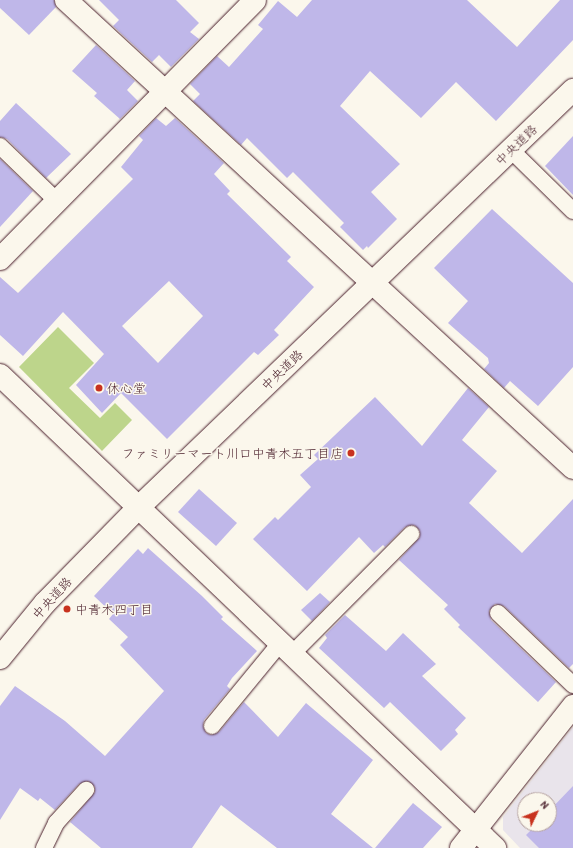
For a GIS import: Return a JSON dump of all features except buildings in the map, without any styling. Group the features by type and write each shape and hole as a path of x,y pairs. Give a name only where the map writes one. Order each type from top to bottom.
{"street":[{"path":"66,0 573,468"},
{"path":"0,260 255,0"},
{"name":"中央道路","path":"0,658 45,603 139,507 573,90"},
{"path":"0,375 477,829 495,848"},
{"path":"462,848 573,706"}],"lane":[{"path":"0,146 57,201"},
{"path":"511,150 573,211"},
{"path":"212,726 287,648 411,534"},
{"path":"498,613 573,685"},
{"path":"44,848 56,823 86,790"}],"shaded area":[{"path":"573,727 573,848 520,848 503,830 503,817 517,799 517,832 557,832 557,792 522,792"}],"green space":[{"path":"58,327 94,363 69,388 100,418 115,403 132,420 102,451 19,367"}],"place":[{"name":"休心堂","path":"99,388"},
{"name":"ファミリーマート川口中青木五丁目店","path":"351,453"},
{"name":"中青木四丁目","path":"67,609"}]}
